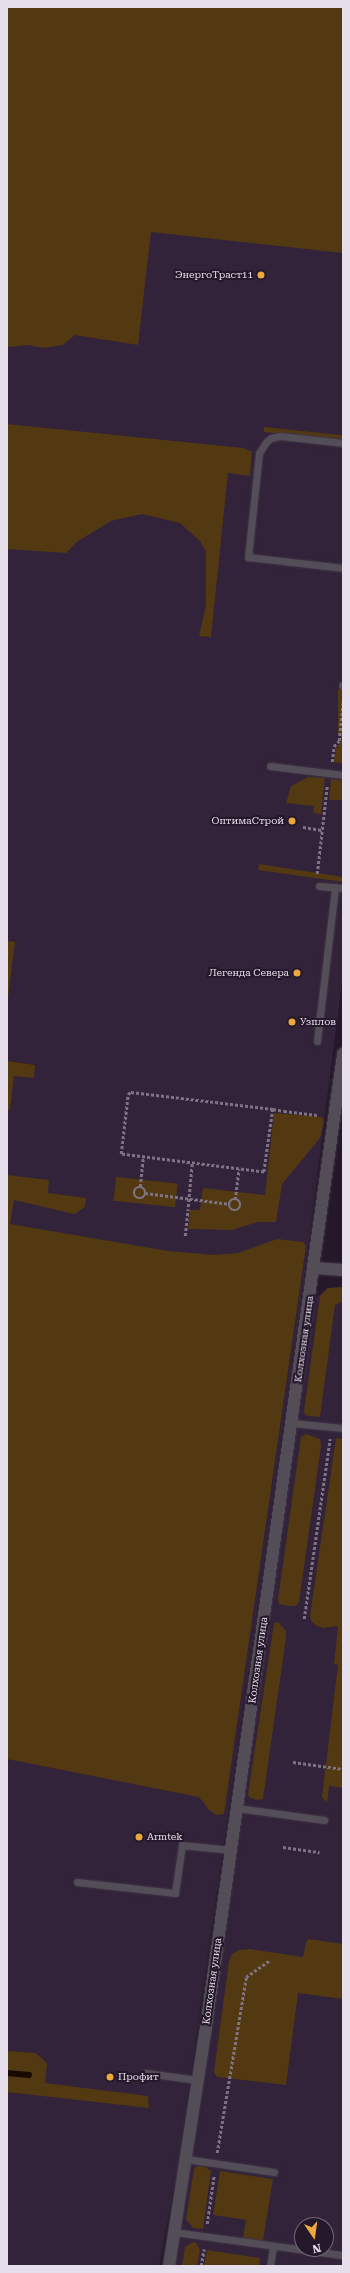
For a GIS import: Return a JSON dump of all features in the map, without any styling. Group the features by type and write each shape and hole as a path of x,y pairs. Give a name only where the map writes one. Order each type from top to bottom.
{"street":[{"name":"Колхозная улица","path":"169,2266 198,2080 341,1084 343,1054"},
{"path":"314,1268 343,1270"}],"lane":[{"path":"343,443 280,436 271,438 266,442 260,453 248,558 343,568"},
{"path":"270,766 343,775"},
{"path":"319,886 343,888"},
{"path":"317,1041 335,887"},
{"path":"292,1423 343,1428"},
{"path":"237,1808 324,1820"},
{"path":"77,1882 176,1893 182,1845 231,1850"},
{"path":"146,2073 198,2080"},
{"path":"186,2159 274,2172"},
{"path":"174,2232 343,2255"},
{"path":"270,2266 273,2246"}],"path":[{"path":"317,875 334,746 339,741 343,701"},
{"path":"303,827 322,830"},
{"path":"272,1109 264,1172 121,1154 130,1092 318,1114"},
{"path":"143,1157 140,1187 145,1194 230,1204 235,1200 239,1169"},
{"path":"185,1236 192,1163"},
{"path":"140,1187 135,1190 135,1196 142,1198 145,1194"},
{"path":"230,1204 231,1209 238,1210 241,1204 235,1200"},
{"path":"304,1619 331,1427"},
{"path":"293,1762 343,1769"},
{"path":"283,1847 320,1852"},
{"path":"201,2266 246,1977 270,1960"}],"shaded area":[{"path":"7,7 343,7 343,974 303,1287 178,2165 159,2266 7,2266"},
{"path":"7,7 343,7 343,253 151,232 138,345 75,335 63,345 43,348 28,345 7,347"},
{"path":"7,424 243,448 252,452 250,476 228,473 211,637 199,636 206,605 206,552 200,541 180,523 142,514 111,521 78,541 66,553 7,549"},
{"path":"264,427 343,435 342,440 263,432"},
{"path":"338,689 343,689 343,736 338,736"},
{"path":"343,719 343,763 334,762 336,748 340,743"},
{"path":"308,777 325,778 321,814 313,813 314,806 286,803 291,786"},
{"path":"331,779 343,781 343,800 329,800"},
{"path":"259,864 343,877 343,882 258,870"},
{"path":"7,941 15,942 7,1005"},
{"path":"7,1061 35,1065 34,1078 14,1076 10,1110 7,1110"},
{"path":"274,1113 322,1117 324,1121 320,1138 282,1184 276,1222 258,1222 232,1230 188,1229 190,1210 200,1210 203,1188 265,1195"},
{"path":"7,1175 49,1180 48,1193 86,1198 85,1207 74,1214 14,1200 10,1224 168,1251 214,1255 238,1253 277,1239 303,1242 306,1246 224,1814 217,1815 209,1810 199,1797 7,1759"},
{"path":"116,1177 178,1183 175,1207 113,1201"},
{"path":"343,1286 343,2266 175,2266 312,1311 316,1298 326,1289"},
{"path":"343,1287 343,1301 335,1305 320,1417 305,1415 304,1411 320,1296 328,1288"},
{"path":"306,1434 320,1439 321,1446 299,1602 296,1606 288,1606 279,1604 278,1599 301,1437"},
{"path":"336,1438 343,1439 343,1788 329,1786 327,1803 322,1797 338,1665 334,1664 338,1626 324,1628 317,1626 312,1622 310,1616"},
{"path":"278,1622 286,1631 286,1638 263,1799 256,1800 249,1797 248,1794 274,1623"},
{"path":"309,1939 343,1944 343,1999 298,1993 286,2085 217,2077 214,2072 229,1961 232,1954 239,1950 249,1949 303,1957 306,1942"},
{"path":"7,2051 35,2053 43,2059 47,2064 45,2083 148,2096 149,2108 7,2092"},
{"path":"197,2166 204,2166 211,2171 203,2229 193,2228 186,2219 194,2169"},
{"path":"220,2171 273,2179 263,2241 243,2238 246,2220 213,2215"},
{"path":"193,2242 196,2242 200,2250 197,2266 182,2266 185,2247"},
{"path":"207,2250 260,2258 259,2266 204,2266"}],"waterway":[{"path":"7,2073 29,2075"}],"place":[{"name":"ЭнергоТраст11","path":"261,275"},
{"name":"ОптимаСтрой","path":"292,821"},
{"name":"Легенда Севера","path":"297,973"},
{"name":"Узплов","path":"292,1022"},
{"name":"Armtek","path":"139,1837"},
{"name":"Профит","path":"110,2077"}]}
